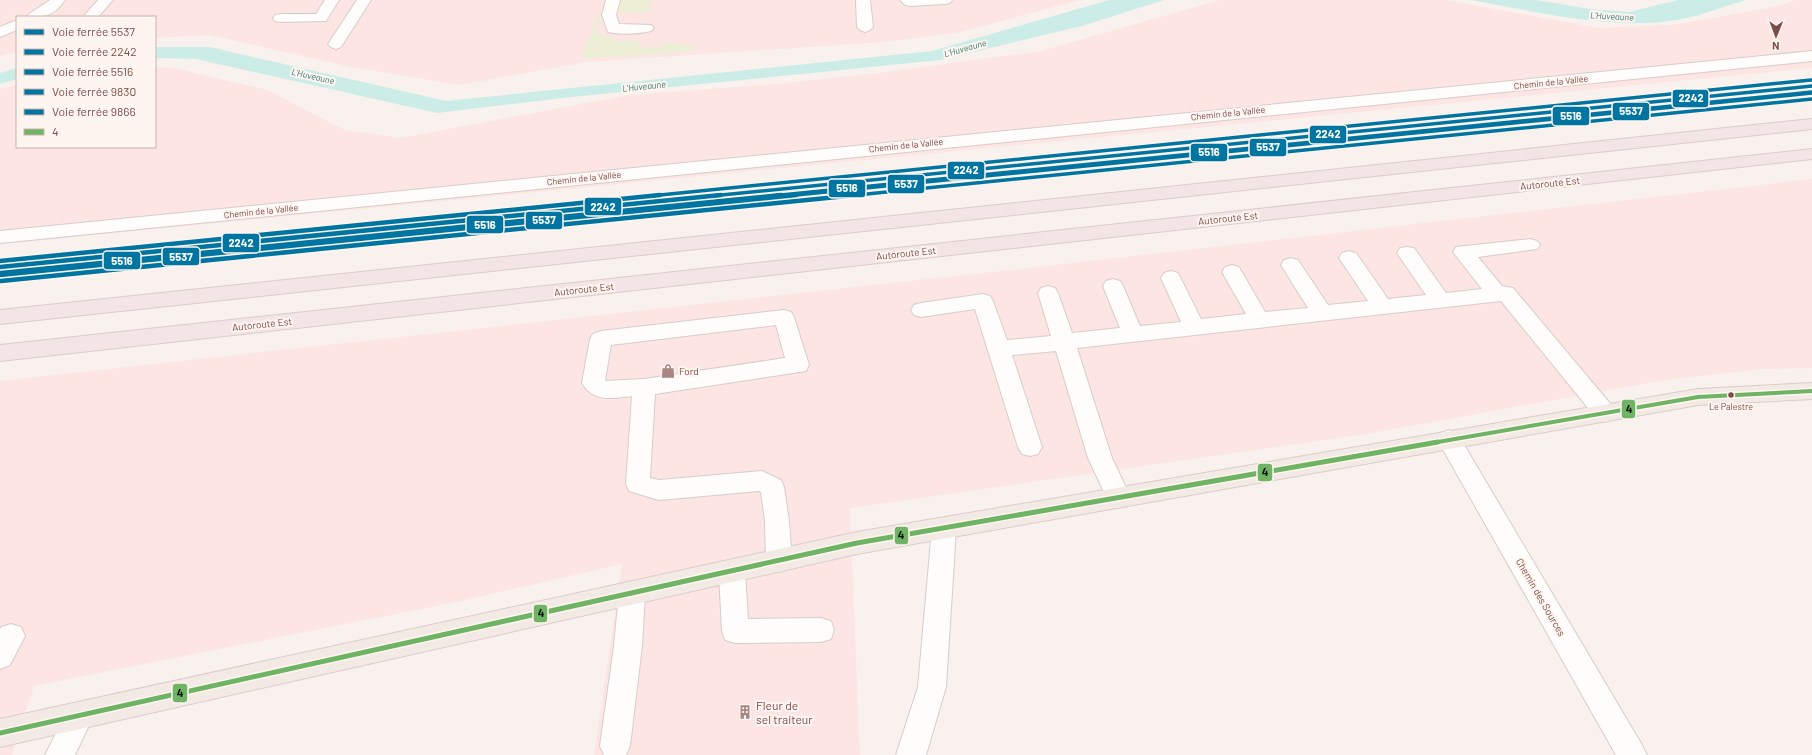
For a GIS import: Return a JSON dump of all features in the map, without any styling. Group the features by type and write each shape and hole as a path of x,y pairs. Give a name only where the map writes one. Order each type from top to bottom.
{"highway":[{"path":"0,317 1812,124"},
{"name":"Autoroute Est","path":"0,352 1812,154"}],"main road":[{"path":"0,733 79,717 857,543 944,529 1449,439 1698,397 1812,390"}],"street":[{"path":"36,16 52,6 58,0"},
{"path":"91,16 106,0"},
{"path":"280,18 320,18 332,0"},
{"path":"336,44 364,0"},
{"path":"613,0 609,15 613,30 646,28"},
{"path":"864,0 865,26"},
{"path":"907,0 910,2 945,0"},
{"path":"0,32 16,25"},
{"name":"Chemin de la Vallée","path":"0,237 1812,56"},
{"path":"1497,294 1463,252 1530,245"},
{"path":"1407,253 1441,300"},
{"path":"1349,258 1382,306"},
{"path":"1291,265 1322,313"},
{"path":"1232,272 1259,320"},
{"path":"1171,278 1194,327"},
{"path":"1112,286 1133,334"},
{"path":"1048,293 1100,458 1120,498"},
{"path":"999,348 1506,293 1604,413"},
{"path":"921,310 983,301 1030,447"},
{"path":"784,317 798,365 767,368 644,387 602,390 593,383 601,338 784,317"},
{"path":"644,387 638,484 659,490 762,480 772,487 777,521 779,561"},
{"name":"Chemin des Sources","path":"1449,439 1632,755"},
{"path":"911,755 932,687 944,529"},
{"path":"732,572 735,631 821,630"},
{"path":"615,746 628,646 632,594"},
{"path":"60,755 79,717"}],"shaded area":[{"path":"0,0 1080,0 961,32 884,42 586,62 459,85 351,67 210,35 156,38 156,16 16,16 16,52 0,56"},
{"path":"1220,0 1445,0 1599,28 1672,25 1779,6 1795,0 1812,0 1812,68 0,244 0,89 16,85 16,148 156,148 156,67 174,68 267,90 345,130 401,138 629,95 776,84 879,73 1041,51"},
{"path":"1812,179 1812,368 1764,369 1665,380 1366,434 850,508 860,755 594,755 622,564 461,601 34,686 12,755 0,755 0,381 1011,270"}],"green space":[{"path":"620,0 652,0 649,12 619,13"},
{"path":"600,11 606,12 596,27 595,33 609,36 621,41 639,41 640,47 662,47 663,43 694,45 694,51 581,59"}],"water":[{"name":"L'Huveaune","path":"1109,0 1164,0 1082,26 940,60 562,98 437,113 196,59 156,58 156,47 209,47 446,101 932,51"},
{"name":"L'Huveaune","path":"1470,0 1536,0 1590,9 1629,12 1678,0 1746,0 1682,19 1630,23 1603,22"},
{"path":"16,68 16,79 0,84 0,73"}],"rail line":[{"name":"9866","path":"0,261 1811,80"},
{"name":"2242","path":"0,267 1812,86"},
{"name":"5516","path":"1,273 1812,92"},
{"name":"5537","path":"0,275 1812,93"},
{"name":"9830","path":"1,281 1812,99"}],"transit line":[{"name":"4","path":"0,733 857,543 1698,397 1812,391"}],"place":[{"name":"Ford","path":"668,371"},
{"name":"Le Palestre","path":"1731,395"},
{"name":"Fleur de sel traiteur","path":"745,712"}]}
